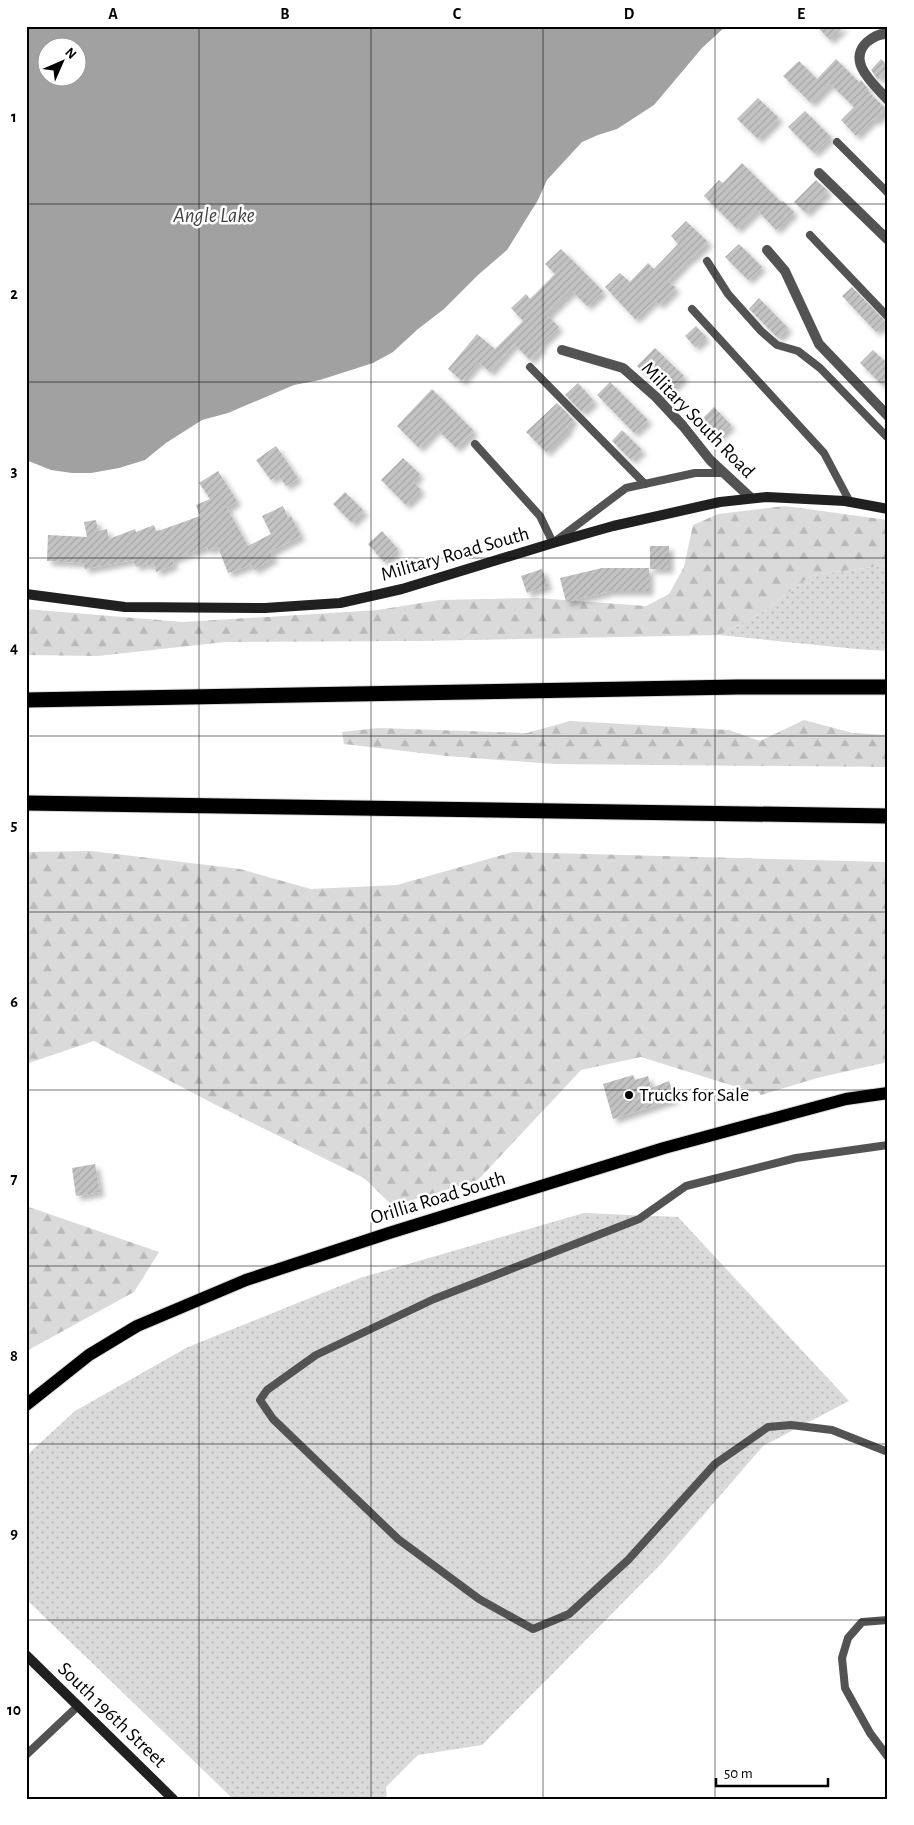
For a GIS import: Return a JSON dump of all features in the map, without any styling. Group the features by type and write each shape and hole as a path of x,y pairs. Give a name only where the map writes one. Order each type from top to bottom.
{"highway":[{"path":"26,700 728,687 888,687"},
{"path":"26,803 888,816"}],"main road":[{"name":"Military Road South","path":"26,594 125,607 265,608 340,603 402,590 553,543 668,513 720,502 767,496 850,502 888,509"},
{"name":"Orillia Road South","path":"26,1405 89,1355 136,1326 246,1280 389,1233 664,1148 846,1099 888,1093"},
{"name":"South 196th Street","path":"26,1655 173,1799"}],"street":[{"path":"888,34 883,33 868,41 860,52 858,59 862,70 888,100"},
{"path":"819,173 888,240"},
{"path":"766,250 788,277 819,344 888,416"},
{"name":"Military South Road","path":"562,350 623,368 656,396 723,473 751,498"}],"lane":[{"path":"837,142 888,194"},
{"path":"810,235 888,317"},
{"path":"707,261 728,294 761,331 778,345 798,351 820,368 888,438"},
{"path":"692,309 824,453 850,502"},
{"path":"530,366 645,484"},
{"path":"475,444 540,516 553,543 626,488 695,473 723,473"},
{"path":"887,1146 796,1158 686,1186 639,1219 434,1299 316,1355 267,1390 260,1400 273,1419 398,1539 479,1599 533,1629 569,1614 628,1560 715,1464 768,1426 832,1430 888,1452"},
{"path":"888,1620 862,1622 848,1638 842,1658 845,1688 870,1733 888,1757"},
{"path":"26,1754 78,1706"}],"green space":[{"path":"785,506 888,520 888,565 812,575 761,613 719,635 418,641 225,642 98,656 26,655 26,609 183,622 378,610 439,600 537,598 646,606 669,594 684,567 693,525 718,514"},
{"path":"888,565 888,651 719,635 761,613 812,575"},
{"path":"804,720 853,733 888,735 888,767 555,764 447,756 344,744 342,732 378,728 527,733 570,721 729,730 760,741"},
{"path":"91,851 240,869 311,889 397,885 513,852 888,862 888,1062 817,1078 761,1095 757,1091 753,1092 641,1057 581,1070 478,1180 393,1206 364,1178 214,1104 94,1041 26,1064 26,852"},
{"path":"26,1206 159,1252 134,1292 26,1353"},
{"path":"584,1213 678,1217 849,1401 763,1446 661,1564 482,1745 418,1755 386,1787 387,1799 233,1799 26,1599 26,1456 75,1411 188,1347 360,1278"}],"water":[{"name":"Angle Lake","path":"26,26 726,26 702,48 654,105 617,129 582,142 547,180 538,200 507,250 478,275 444,309 393,352 373,363 320,380 294,385 228,413 202,420 166,443 145,460 119,468 91,473 51,470 26,460"}],"building":[{"path":"816,26 844,26 830,40"},
{"path":"836,59 859,82 861,80 868,91 887,110 876,121 873,119 856,136 841,120 854,107 830,84 811,103 783,76 799,61 817,79"},
{"path":"881,59 888,66 888,70 878,80 871,70"},
{"path":"758,98 779,118 758,139 737,119"},
{"path":"805,111 831,137 814,153 788,127"},
{"path":"742,163 781,202 783,201 794,212 776,230 757,210 737,229 704,196 719,180 723,183"},
{"path":"816,180 828,191 806,213 794,202"},
{"path":"686,221 708,242 668,281 676,288 659,305 655,300 635,319 605,287 620,273 630,282 648,263 654,269 678,244 671,236"},
{"path":"739,244 762,267 748,280 725,257"},
{"path":"561,249 603,291 587,306 572,291 547,315 559,327 540,345 542,347 530,360 514,344 490,372 478,362 462,381 448,369 477,334 495,349 523,321 511,308 526,294 530,299 555,274 545,264"},
{"path":"852,287 886,322 876,332 842,296"},
{"path":"759,298 788,328 778,338 749,309"},
{"path":"696,326 706,337 695,347 685,336"},
{"path":"655,348 684,376 665,395 637,366"},
{"path":"873,350 888,364 888,379 882,385 860,363"},
{"path":"610,382 648,420 634,433 597,395"},
{"path":"578,383 594,401 582,412 565,395"},
{"path":"432,389 474,431 456,448 437,429 419,448 397,426"},
{"path":"557,403 574,420 567,427 569,429 546,452 526,432"},
{"path":"714,407 731,425 718,437 701,420"},
{"path":"622,430 642,450 631,460 612,441"},
{"path":"276,446 298,478 286,486 278,475 271,480 256,460"},
{"path":"403,458 420,474 413,481 421,490 406,505 381,480"},
{"path":"218,471 237,501 227,508 248,546 271,534 262,516 283,506 288,517 291,516 301,536 270,552 274,558 254,570 251,565 228,573 218,547 208,550 207,547 172,559 174,565 156,572 154,564 148,566 147,563 136,567 133,560 85,569 83,563 47,561 48,535 87,537 84,522 96,520 98,531 107,529 109,539 135,529 136,532 154,525 156,531 161,530 200,516 196,505 210,499 199,483"},
{"path":"345,492 364,511 352,523 333,504"},
{"path":"382,531 398,549 384,562 368,544"},
{"path":"650,546 669,546 669,569 650,569"},
{"path":"602,568 649,568 649,591 611,591 566,602 560,578"},
{"path":"542,569 548,586 527,593 521,576"},
{"path":"633,1075 635,1080 648,1076 651,1088 669,1081 675,1099 613,1119 603,1084"},
{"path":"95,1164 100,1192 76,1196 72,1168"}],"place":[{"name":"Trucks for Sale","path":"629,1095"}]}
